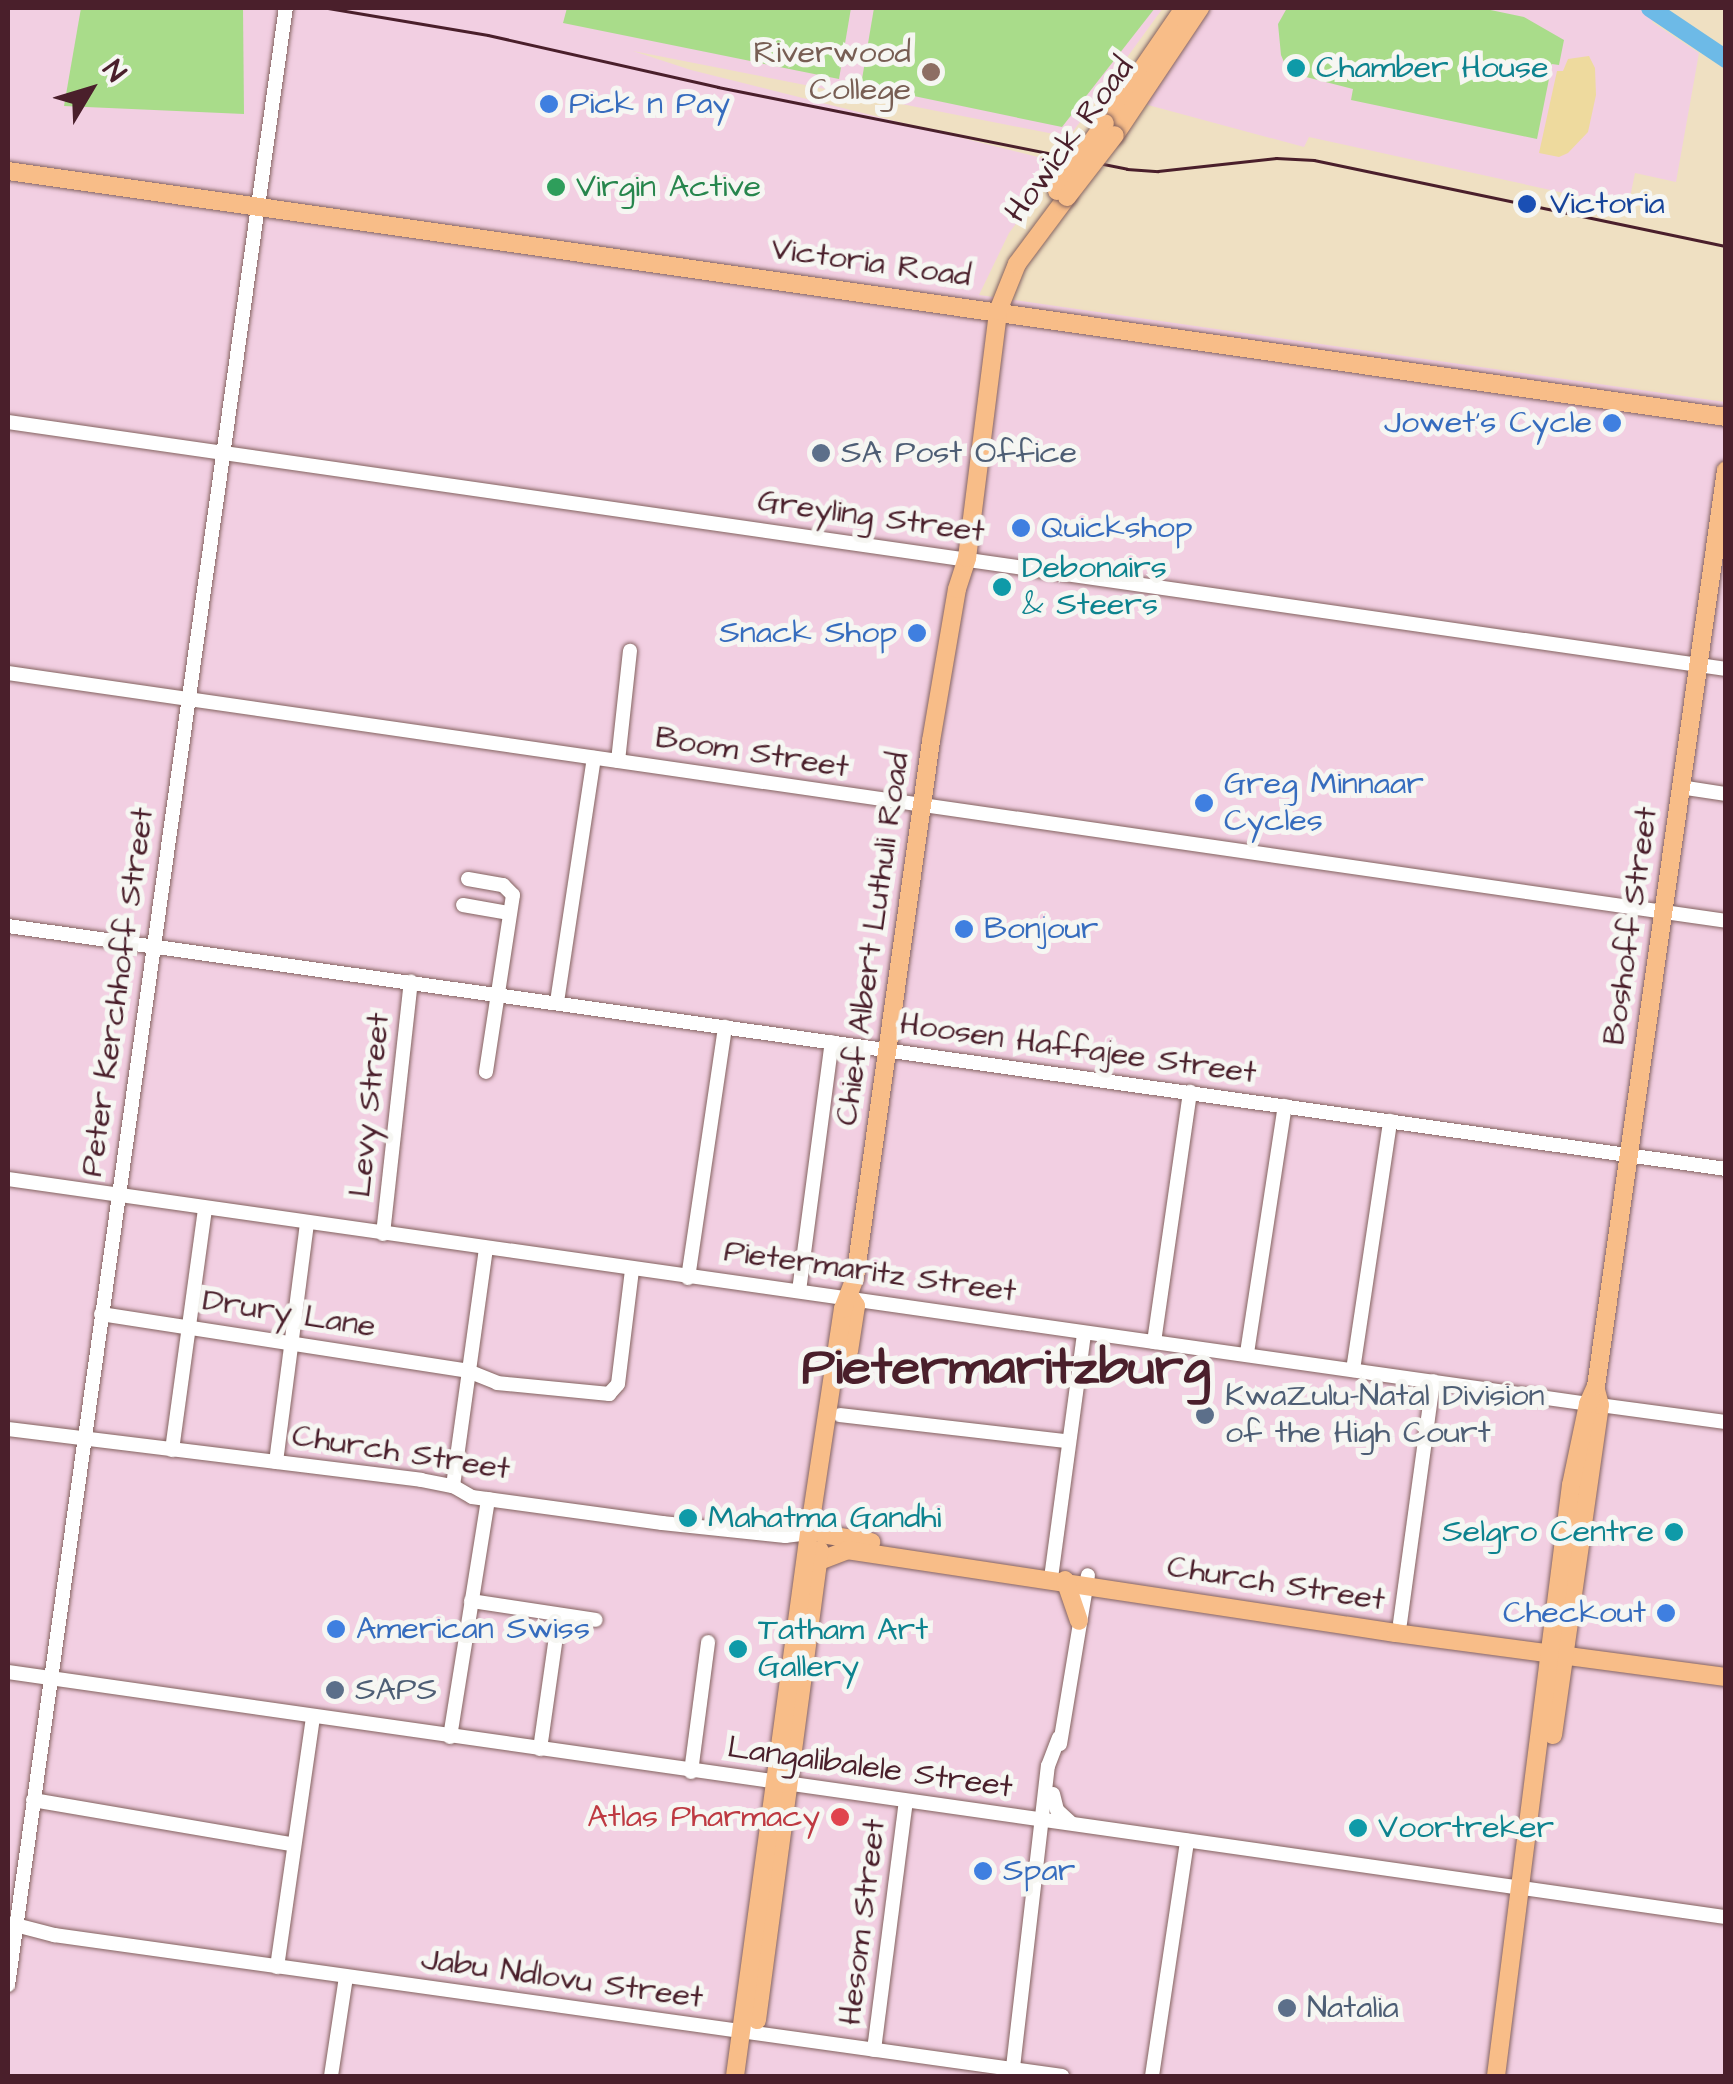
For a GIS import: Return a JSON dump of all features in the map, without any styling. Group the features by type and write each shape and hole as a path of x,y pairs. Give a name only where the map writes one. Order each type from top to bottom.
{"main road":[{"name":"Howick Road","path":"1110,129 1184,8"},
{"name":"Howick Road","path":"993,311 1008,258 1062,194 1200,8"},
{"name":"Victoria Road","path":"8,170 1726,417"},
{"name":"Chief Albert Luthuli Road","path":"814,1544 840,1415 855,1311 851,1298 961,557 993,311"},
{"name":"Boshoff Street","path":"1496,2076 1559,1651 1569,1502 1595,1399 1726,470"},
{"name":"Chief Albert Luthuli Road","path":"747,2076 749,2034 843,1310 851,1298"},
{"name":"Church Street","path":"814,1544 1400,1623 1559,1651 1726,1668"},
{"name":"Church Street","path":"814,1544 1056,1576"},
{"path":"1056,1576 1080,1620"},
{"name":"Church Street","path":"1087,1580 1726,1677"},
{"name":"Chief Albert Luthuli Road","path":"735,2076 749,2034"}],"street":[{"name":"Peter Kerchhoff Street","path":"8,1985 11,1931 33,1800 255,206 285,15"},
{"name":"Greyling Street","path":"8,422 961,557 1440,631 1726,669"},
{"path":"618,761 630,652"},
{"name":"Boom Street","path":"8,673 1726,921"},
{"path":"557,1002 594,758"},
{"path":"1680,787 1726,794"},
{"path":"468,879 510,889 486,1072"},
{"path":"463,905 509,913"},
{"name":"Hoosen Haffajee Street","path":"8,926 1726,1169"},
{"name":"Levy Street","path":"383,1234 410,982"},
{"path":"688,1278 726,1027"},
{"path":"799,1291 832,1042"},
{"path":"1154,1342 1190,1092"},
{"path":"1247,1354 1285,1106"},
{"path":"1354,1370 1390,1121"},
{"name":"Pietermaritz Street","path":"8,1179 1084,1334 1595,1399 1726,1422"},
{"path":"172,1450 206,1209"},
{"path":"276,1462 307,1223"},
{"path":"452,1486 486,1248"},
{"name":"Drury Lane","path":"101,1314 468,1371 497,1383 613,1392 618,1384 632,1270"},
{"path":"1056,1576 1066,1441 1084,1334"},
{"path":"1400,1623 1432,1381"},
{"path":"840,1415 1066,1441"},
{"name":"Church Street","path":"8,1429 452,1486 472,1497 785,1536 814,1544"},
{"path":"450,1737 488,1499"},
{"path":"1044,1822 1053,1794 1087,1580"},
{"path":"472,1601 596,1620"},
{"path":"540,1750 558,1615"},
{"path":"691,1772 708,1642"},
{"name":"Langalibalele Street","path":"8,1672 1726,1917"},
{"path":"278,1967 292,1844 313,1717"},
{"path":"1012,2072 1051,1749 1060,1738"},
{"path":"1053,1794 1057,1810 1072,1824"},
{"path":"33,1800 292,1844"},
{"name":"Hesom Street","path":"874,2050 906,1801"},
{"path":"1152,2076 1186,1841"},
{"name":"Jabu Ndlovu Street","path":"11,1931 1062,2076"},
{"path":"331,2076 346,1977"}],"shaded area":[{"path":"8,8 1163,8 1069,137 633,51 691,70 1062,163 1009,233 979,295 1725,402 1725,2076 8,2076"},
{"path":"1203,8 1663,8 1652,22 1699,53 1676,182 1635,173 1628,207 1309,137 1304,147 1148,105 1148,81"}],"green space":[{"path":"81,8 243,8 244,114 64,106"},
{"path":"567,8 851,8 839,79 563,23"},
{"path":"874,8 1155,8 1062,127 861,85"},
{"path":"1287,8 1481,8 1524,17 1564,40 1559,65 1552,64 1537,139 1351,100 1353,89 1306,77 1302,59 1297,61 1293,56 1284,62 1281,55 1278,24"}],"sand":[{"path":"1589,56 1595,68 1596,95 1588,132 1559,157 1539,153 1557,71 1563,71 1568,59"}],"waterway":[{"path":"1650,8 1726,59"}],"railway":[{"path":"328,8 488,35 718,87 1127,169 1158,171 1276,158 1314,160 1726,246"}],"place":[{"name":"Chamber House","path":"1296,68"},
{"name":"Riverwood College","path":"931,72"},
{"name":"Pick n Pay","path":"549,104"},
{"name":"Virgin Active","path":"556,187"},
{"name":"Victoria","path":"1527,204"},
{"name":"Jowet's Cycle","path":"1612,423"},
{"name":"SA Post Office","path":"821,453"},
{"name":"Quickshop","path":"1021,528"},
{"name":"Debonairs & Steers","path":"1002,587"},
{"name":"Snack Shop","path":"917,633"},
{"name":"Greg Minnaar Cycles","path":"1204,803"},
{"name":"Bonjour","path":"964,929"},
{"name":"KwaZulu-Natal Division of the High Court","path":"1205,1415"},
{"name":"Mahatma Gandhi","path":"688,1518"},
{"name":"Selgro Centre","path":"1674,1532"},
{"name":"Checkout","path":"1666,1613"},
{"name":"American Swiss","path":"336,1629"},
{"name":"Tatham Art Gallery","path":"738,1649"},
{"name":"SAPS","path":"335,1690"},
{"name":"Atlas Pharmacy","path":"840,1817"},
{"name":"Voortreker","path":"1358,1828"},
{"name":"Spar","path":"983,1871"},
{"name":"Natalia","path":"1287,2008"}],"district":[{"name":"Pietermaritzburg","path":"1006,1369"}]}
